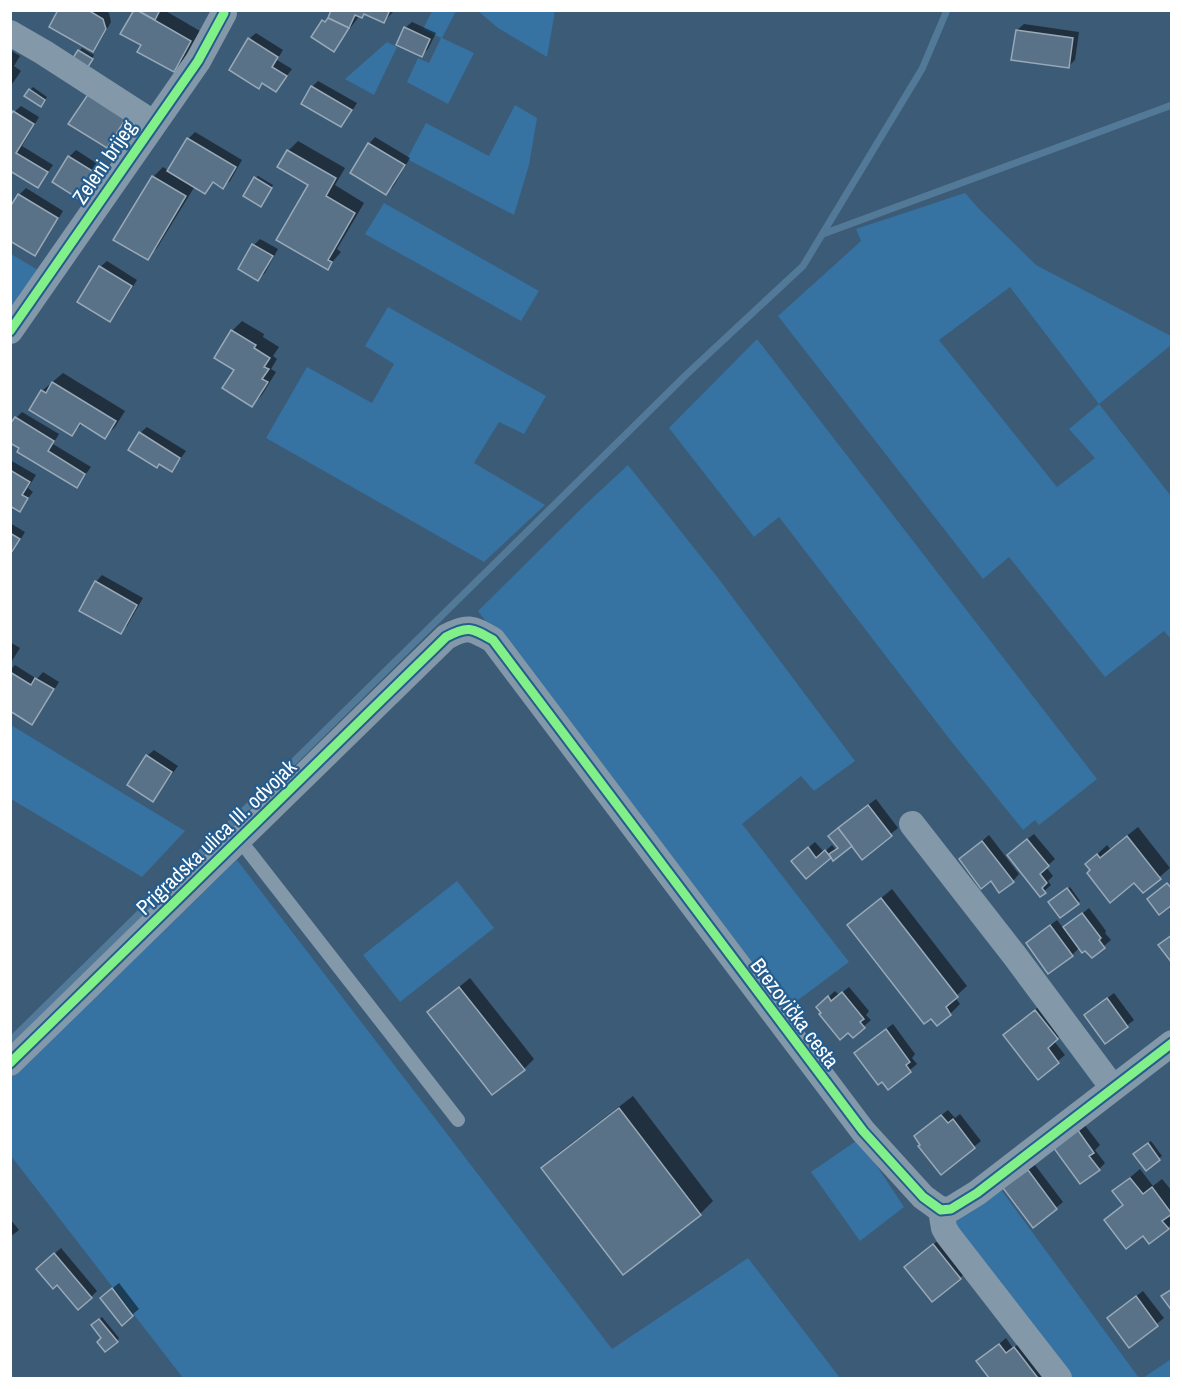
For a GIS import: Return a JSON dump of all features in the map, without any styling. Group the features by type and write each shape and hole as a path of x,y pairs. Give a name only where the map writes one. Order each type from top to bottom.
{"street":[{"name":"Zeleni brijeg","path":"10,331 153,123 198,62 225,13"},
{"path":"10,33 153,123"},
{"name":"Brezovička cesta","path":"446,637 461,628 474,629 493,640 863,1131 923,1197 941,1210"},
{"name":"Prigradska ulica III. odvojak","path":"10,1063 446,637"},
{"path":"912,825 1015,956 1113,1088"},
{"path":"1059,1378 948,1235 944,1228 941,1210 951,1209 977,1193 1172,1043"}],"lane":[{"path":"239,839 458,1120"}],"shaded area":[{"path":"432,11 456,11 442,38 474,53 448,104 407,82 418,58 429,63 441,38 423,29"},
{"path":"478,11 555,11 547,57 498,28"},
{"path":"387,42 397,47 374,95 345,79"},
{"path":"515,105 537,118 529,165 514,215 407,159 426,123 489,156"},
{"path":"965,193 1036,265 1171,336 1171,345 1099,404 1171,496 1171,639 1164,631 1105,677 1009,557 983,579 778,316 861,241 856,229","holes":["1010,287 1099,404 1069,429 1095,458 1057,487 939,340"]},
{"path":"384,203 539,291 521,321 365,234"},
{"path":"11,254 43,273 11,317"},
{"path":"388,307 546,396 524,434 499,422 474,463 545,505 484,562 266,438 307,367 372,403 394,364 365,346"},
{"path":"757,339 1097,779 1039,825 1035,820 1023,830 951,741 779,517 754,537 669,428"},
{"path":"628,465 718,578 855,761 814,791 801,776 742,824 849,962 782,1012 478,611"},
{"path":"11,725 185,831 142,877 11,799"},
{"path":"237,860 612,1349 748,1258 840,1378 183,1378 11,1156 11,1078"},
{"path":"457,881 494,928 400,1002 363,955"},
{"path":"859,1139 904,1207 860,1241 811,1172"},
{"path":"997,1184 1139,1378 1066,1378 952,1219"},
{"path":"1171,1359 1171,1378 1143,1378"}],"building":[{"path":"58,10 88,10 103,19 106,29 93,52 49,27"},
{"path":"134,10 191,41 174,72 137,52 141,45 120,34"},
{"path":"137,10 160,10 155,20"},
{"path":"331,10 390,10 384,23 364,14 362,18 355,15 349,28 328,18"},
{"path":"328,18 349,28 334,52 311,37 322,20 325,22"},
{"path":"404,27 430,39 422,57 396,45"},
{"path":"1016,30 1073,38 1069,68 1011,60"},
{"path":"248,38 278,57 272,67 287,76 276,92 262,83 259,89 229,70"},
{"path":"78,50 93,59 84,73 69,64"},
{"path":"311,86 352,110 341,127 301,104"},
{"path":"29,89 45,100 41,107 24,96"},
{"path":"89,93 127,117 107,148 68,124"},
{"path":"13,111 34,124 16,153 48,172 38,188 10,171 10,116"},
{"path":"187,138 236,167 223,189 213,182 205,194 167,171"},
{"path":"368,143 405,165 386,195 350,173"},
{"path":"287,150 336,178 326,196 355,213 328,260 332,262 328,270 276,240 308,185 277,167"},
{"path":"68,156 99,175 82,201 52,182"},
{"path":"152,176 186,196 148,260 113,240"},
{"path":"254,177 272,188 261,207 243,196"},
{"path":"18,194 58,218 35,256 10,241 10,207"},
{"path":"252,244 273,256 258,281 238,269"},
{"path":"99,266 132,286 110,322 77,302"},
{"path":"231,330 256,345 254,348 270,358 264,367 269,369 262,379 268,382 252,407 222,388 234,370 214,358"},
{"path":"52,382 116,421 105,439 80,423 72,436 29,410 41,390 46,393"},
{"path":"15,417 54,441 48,451 85,474 77,488 17,452 19,448 10,443 10,424"},
{"path":"139,432 180,458 172,472 159,464 157,468 128,450"},
{"path":"10,470 30,482 22,495 28,498 20,512 10,506"},
{"path":"10,533 20,539 10,555"},
{"path":"95,581 137,605 121,634 79,611"},
{"path":"10,672 31,685 35,678 54,689 32,725 10,711"},
{"path":"146,755 172,772 153,802 127,785"},
{"path":"868,805 892,836 862,860 838,828"},
{"path":"838,828 852,846 833,861 829,854 838,848 828,836"},
{"path":"1127,836 1161,879 1143,893 1134,883 1110,903 1087,873 1090,870 1085,864 1097,854 1100,858"},
{"path":"1027,839 1049,866 1040,874 1047,883 1042,888 1046,893 1040,897 1007,855"},
{"path":"982,841 1014,882 999,893 991,881 981,889 959,859"},
{"path":"808,847 816,858 825,850 831,858 806,879 791,861"},
{"path":"1167,883 1172,889 1172,905 1159,915 1147,899"},
{"path":"1067,888 1079,904 1060,918 1048,902"},
{"path":"881,898 958,997 946,1007 951,1015 937,1026 931,1019 924,1024 847,925"},
{"path":"1082,913 1101,938 1099,940 1105,948 1092,958 1085,951 1082,953 1063,927"},
{"path":"1050,925 1073,956 1048,974 1026,943"},
{"path":"1172,935 1172,963 1158,945"},
{"path":"459,987 525,1070 492,1095 427,1012"},
{"path":"842,992 864,1019 860,1022 865,1028 853,1038 848,1033 840,1040 816,1007 828,996 831,1001"},
{"path":"1107,998 1128,1027 1105,1044 1084,1015"},
{"path":"1035,1010 1058,1039 1048,1048 1059,1063 1038,1080 1003,1035"},
{"path":"886,1029 910,1062 906,1065 911,1072 888,1090 882,1082 878,1085 854,1053"},
{"path":"619,1108 701,1215 623,1275 541,1168"},
{"path":"941,1115 948,1123 953,1119 975,1148 941,1175 918,1146 920,1145 914,1136"},
{"path":"1077,1129 1094,1153 1089,1156 1100,1170 1080,1184 1053,1147"},
{"path":"1148,1143 1160,1160 1146,1171 1133,1154"},
{"path":"1028,1170 1057,1209 1033,1228 1003,1188"},
{"path":"1130,1178 1143,1194 1152,1187 1172,1214 1162,1221 1169,1229 1149,1244 1143,1236 1126,1249 1104,1220 1123,1205 1112,1191"},
{"path":"933,1244 961,1279 932,1302 904,1267"},
{"path":"54,1253 92,1298 78,1310 57,1285 53,1289 36,1269"},
{"path":"112,1288 133,1316 122,1326 100,1298"},
{"path":"1172,1289 1172,1311 1161,1296"},
{"path":"1136,1296 1158,1326 1129,1348 1107,1318"},
{"path":"99,1319 118,1342 105,1352 97,1342 101,1338 91,1325"},
{"path":"999,1344 1006,1353 1014,1347 1038,1378 989,1378 976,1361"}],"waterway":[{"path":"10,1041 688,373 803,266 922,69 947,10"},
{"path":"823,234 1172,105"}],"cycle path":[{"path":"10,331 198,61 224,13"},
{"path":"10,1063 446,637 465,630 475,631 493,640 863,1131 923,1197 941,1210 951,1209 977,1193 1172,1043"}]}
